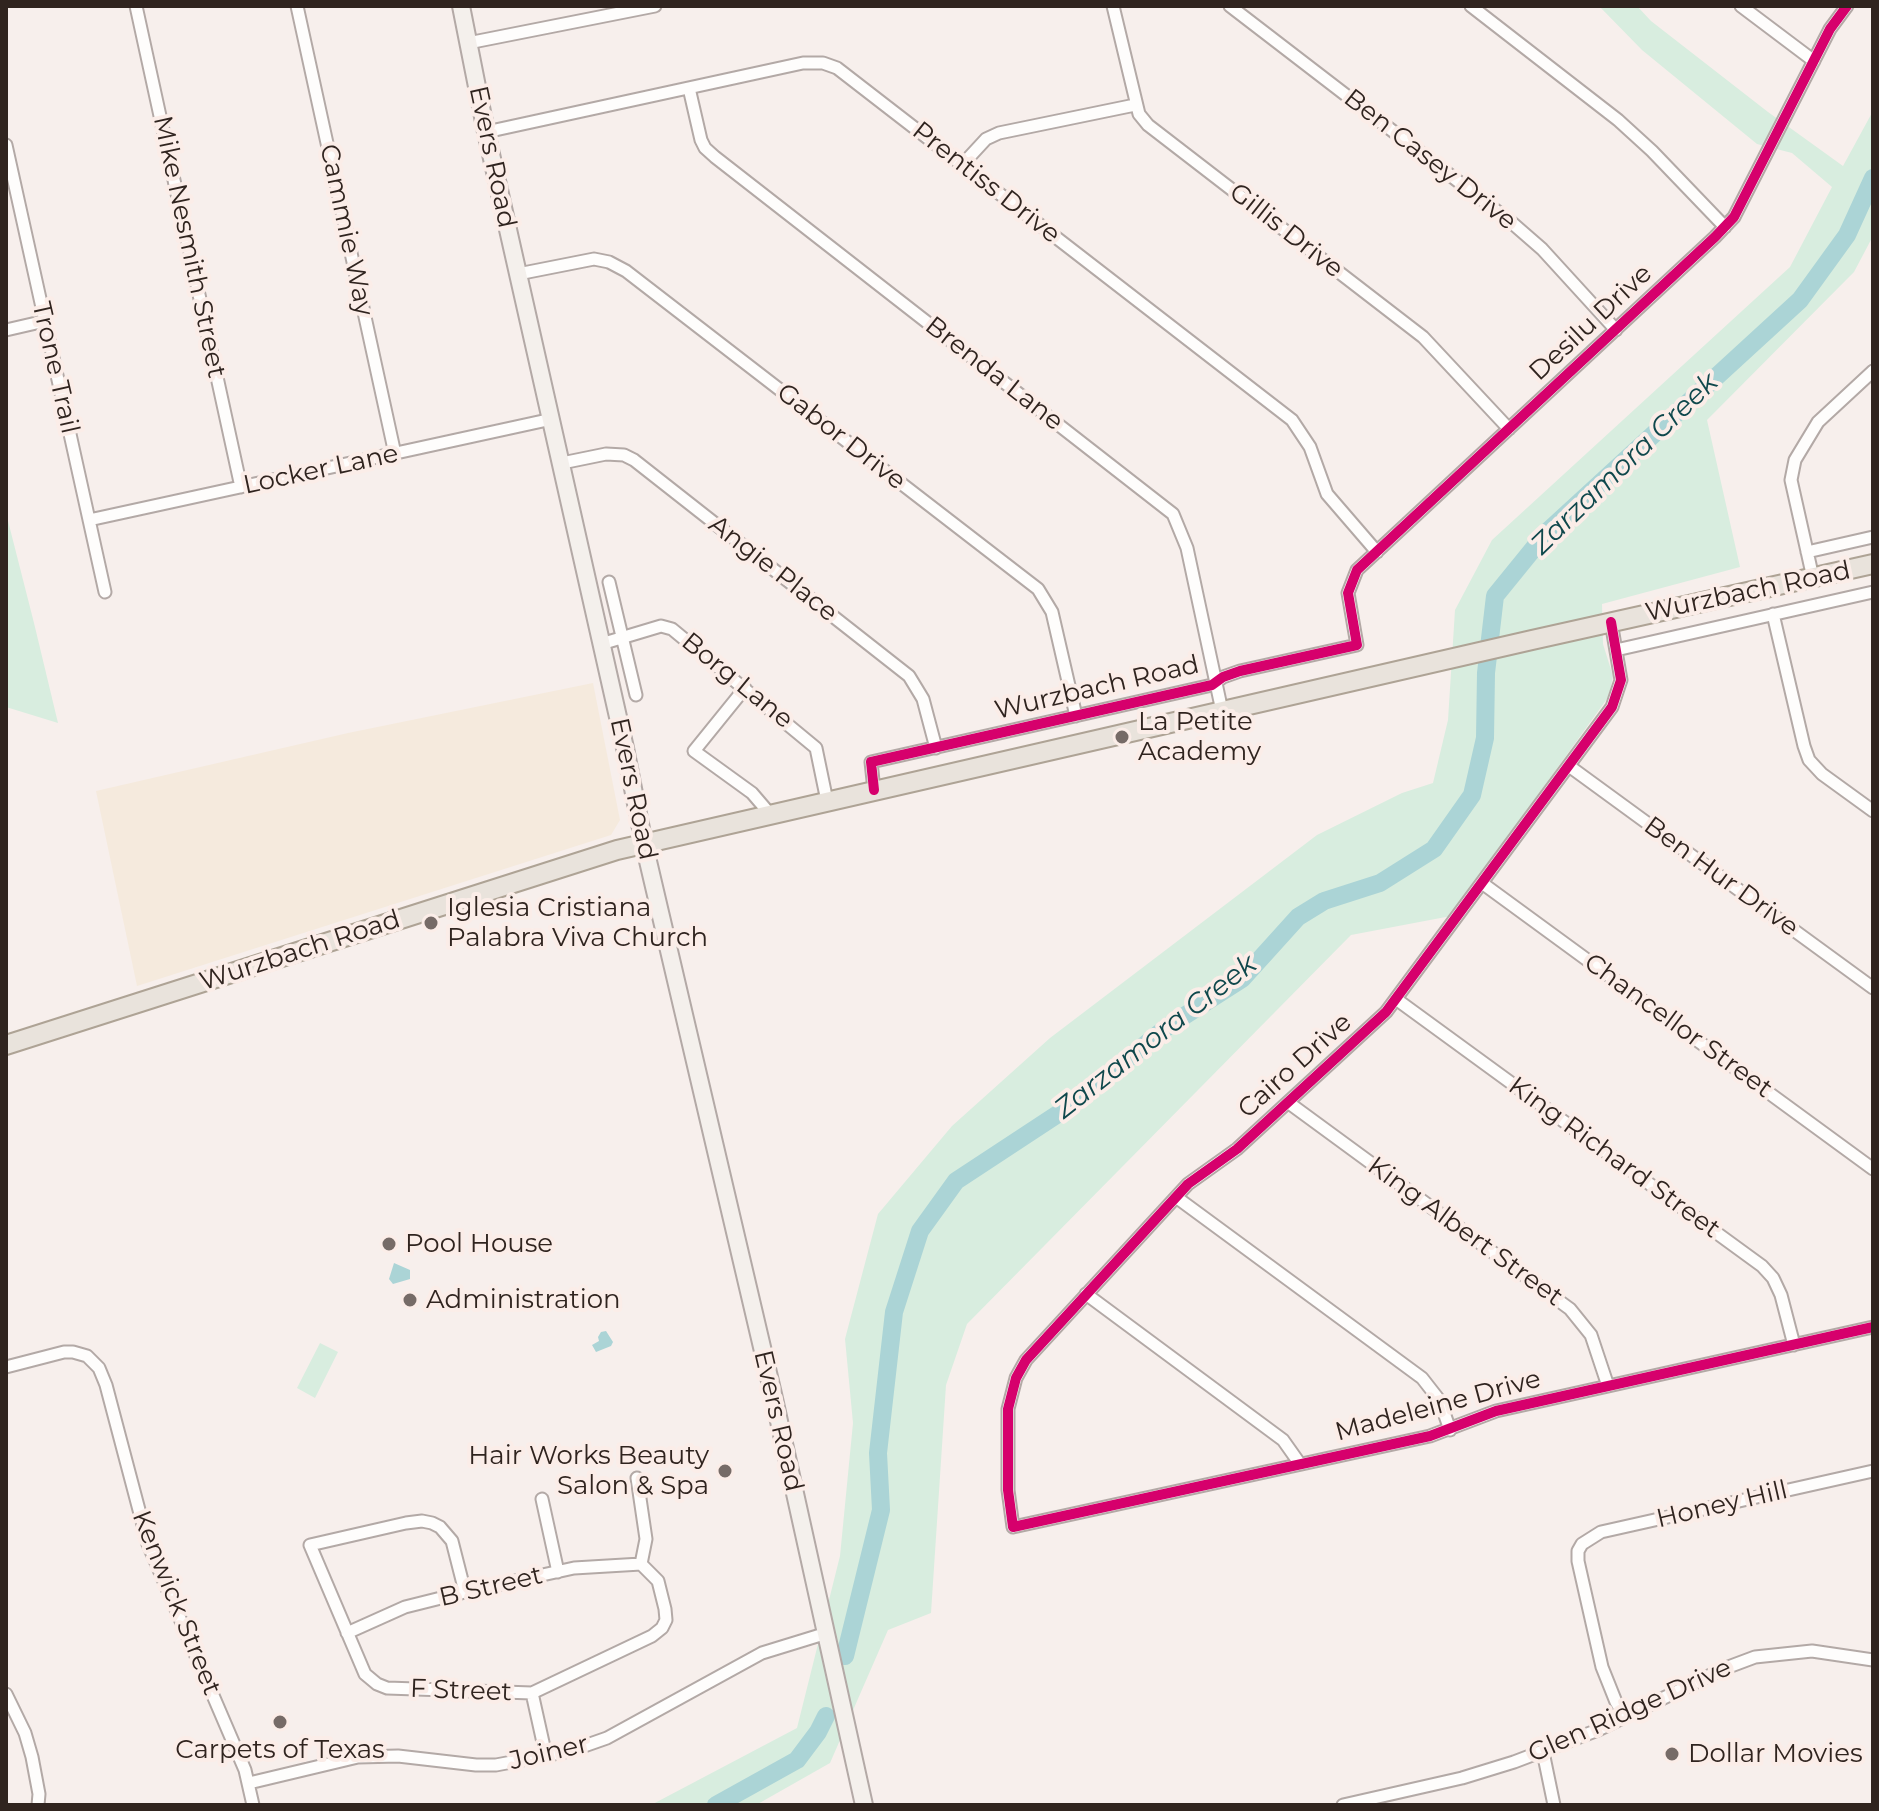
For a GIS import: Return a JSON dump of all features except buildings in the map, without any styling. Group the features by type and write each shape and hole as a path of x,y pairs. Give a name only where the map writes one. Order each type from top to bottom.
{"main road":[{"name":"Evers Road","path":"461,6 486,132 562,463 644,844 864,1805"},
{"name":"Wurzbach Road","path":"6,1045 644,844 1873,564"}],"street":[{"name":"Mike Nesmith Street","path":"136,6 241,487"},
{"name":"Cammie Way","path":"297,6 395,454"},
{"path":"468,43 655,6"},
{"name":"Gillis Drive","path":"1113,6 1135,105 1148,125 1423,337 1509,429"},
{"name":"Ben Casey Drive","path":"1230,6 1511,222 1542,249 1616,330"},
{"path":"1471,6 1618,120 1725,227"},
{"path":"1741,6 1814,61"},
{"name":"Desilu Drive","path":"1357,645 1348,593 1357,570 1725,227 1746,198 1830,29 1847,6"},
{"name":"Prentiss Drive","path":"486,132 803,63 823,63 837,68 1292,420 1310,447 1322,484 1334,505 1377,552"},
{"name":"Brenda Lane","path":"689,88 701,140 715,157 1173,514 1187,548 1222,711"},
{"path":"962,165 986,139 999,133 1135,105"},
{"name":"Trone Trail","path":"6,145 105,592"},
{"name":"Gabor Drive","path":"518,274 594,259 609,262 626,271 1038,589 1052,612 1076,716"},
{"path":"6,330 45,321"},
{"path":"1813,578 1791,480 1795,460 1800,447 1818,422 1873,371"},
{"name":"Locker Lane","path":"89,520 552,419"},
{"name":"Angie Place","path":"562,463 606,454 624,455 634,460 909,676 923,699 936,748"},
{"path":"1807,552 1873,537"},
{"path":"609,582 636,695"},
{"path":"1616,650 1873,592"},
{"path":"1773,614 1809,760 1822,774 1873,811"},
{"name":"Cairo Drive","path":"1013,1527 1008,1490 1008,1409 1012,1388 1026,1360 1200,1173 1237,1149 1386,1012 1612,707 1621,680 1611,622"},
{"name":"Borg Lane","path":"601,644 661,626 672,629 816,748 827,801"},
{"name":"Wurzbach Road","path":"874,790 871,762 1215,684 1223,677 1240,671 1357,645"},
{"path":"745,688 694,751 752,793 770,814"},
{"name":"Ben Hur Drive","path":"1569,766 1873,988"},
{"name":"Chancellor Street","path":"1482,883 1873,1169"},
{"name":"King Richard Street","path":"1396,999 1762,1266 1773,1278 1781,1295 1794,1345"},
{"name":"King Albert Street","path":"1289,1103 1570,1309 1591,1335 1608,1386"},
{"path":"1176,1197 1422,1378 1440,1401 1450,1430"},
{"path":"1086,1294 1283,1440 1300,1464"},
{"name":"Madeleine Drive","path":"1013,1527 1450,1430 1496,1411 1873,1327"},
{"name":"Kenwick Street","path":"6,1367 64,1352 87,1356 99,1368 148,1544 249,1783 253,1805"},
{"name":"Honey Hill","path":"1625,1717 1602,1667 1578,1551 1588,1538 1601,1532 1873,1471"},
{"path":"637,1478 646,1539 641,1564"},
{"path":"542,1499 558,1572"},
{"name":"F Street","path":"465,1592 452,1541 432,1523 406,1523 310,1545 365,1674 387,1688 532,1693 652,1636 666,1620 665,1609 658,1581 641,1564"},
{"name":"B Street","path":"347,1633 405,1607 465,1592 592,1566 641,1564"},
{"name":"Joiner","path":"249,1783 339,1761 378,1755 476,1765 496,1765 546,1756 607,1738 762,1653 827,1633"},
{"name":"Glen Ridge Drive","path":"1343,1805 1462,1778 1543,1752 1755,1657 1812,1651 1873,1660"},
{"path":"532,1693 546,1756"},
{"path":"6,1694 25,1733 32,1757 38,1805"},
{"path":"1543,1752 1554,1805"}],"shaded area":[{"path":"593,683 620,820 611,835 137,986 96,791 348,733"}],"green space":[{"path":"1599,6 1637,6 1651,21 1768,112 1843,166 1873,111 1873,236 1854,272 1707,420 1740,567 1602,604 1603,644 1613,676 1609,696 1451,916 1351,935 967,1324 946,1385 931,1613 888,1630 830,1763 756,1805 651,1805 797,1728 840,1556 853,1423 845,1339 878,1214 952,1126 1050,1038 1317,835 1402,793 1433,783 1448,720 1455,610 1492,540 1790,267 1832,187 1792,153 1757,144 1642,50"},
{"path":"6,513 34,623 58,723 6,707"},
{"path":"320,1343 338,1352 315,1398 297,1388"}],"water":[{"path":"394,1263 410,1270 410,1279 393,1284 389,1279"},
{"path":"606,1331 613,1342 611,1346 596,1352 592,1345 599,1341 601,1332"}],"waterway":[{"name":"Zarzamora Creek","path":"845,1656 881,1510 878,1453 894,1312 920,1231 956,1181 1067,1108 1167,1027 1242,979 1298,917 1324,901 1380,883 1434,849 1472,795 1485,738 1486,673 1495,596 1547,532 1800,300 1847,235 1873,178"},
{"name":"Zarzamora Creek","path":"716,1805 797,1760 826,1716"}],"cycle path":[{"path":"874,790 871,762 1212,685 1240,671 1357,645 1348,593 1357,570 1734,217 1830,29 1847,6"},
{"path":"1611,622 1621,680 1612,707 1386,1012 1237,1149 1188,1184 1026,1360 1016,1378 1008,1409 1008,1490 1013,1527 1430,1436 1496,1411 1873,1327"}],"place":[{"name":"La Petite Academy","path":"1122,737"},
{"name":"Iglesia Cristiana Palabra Viva Church","path":"431,923"},
{"name":"Pool House","path":"389,1244"},
{"name":"Administration","path":"410,1300"},
{"name":"Hair Works Beauty Salon & Spa","path":"725,1471"},
{"name":"Carpets of Texas","path":"280,1722"},
{"name":"Dollar Movies","path":"1672,1754"}]}
